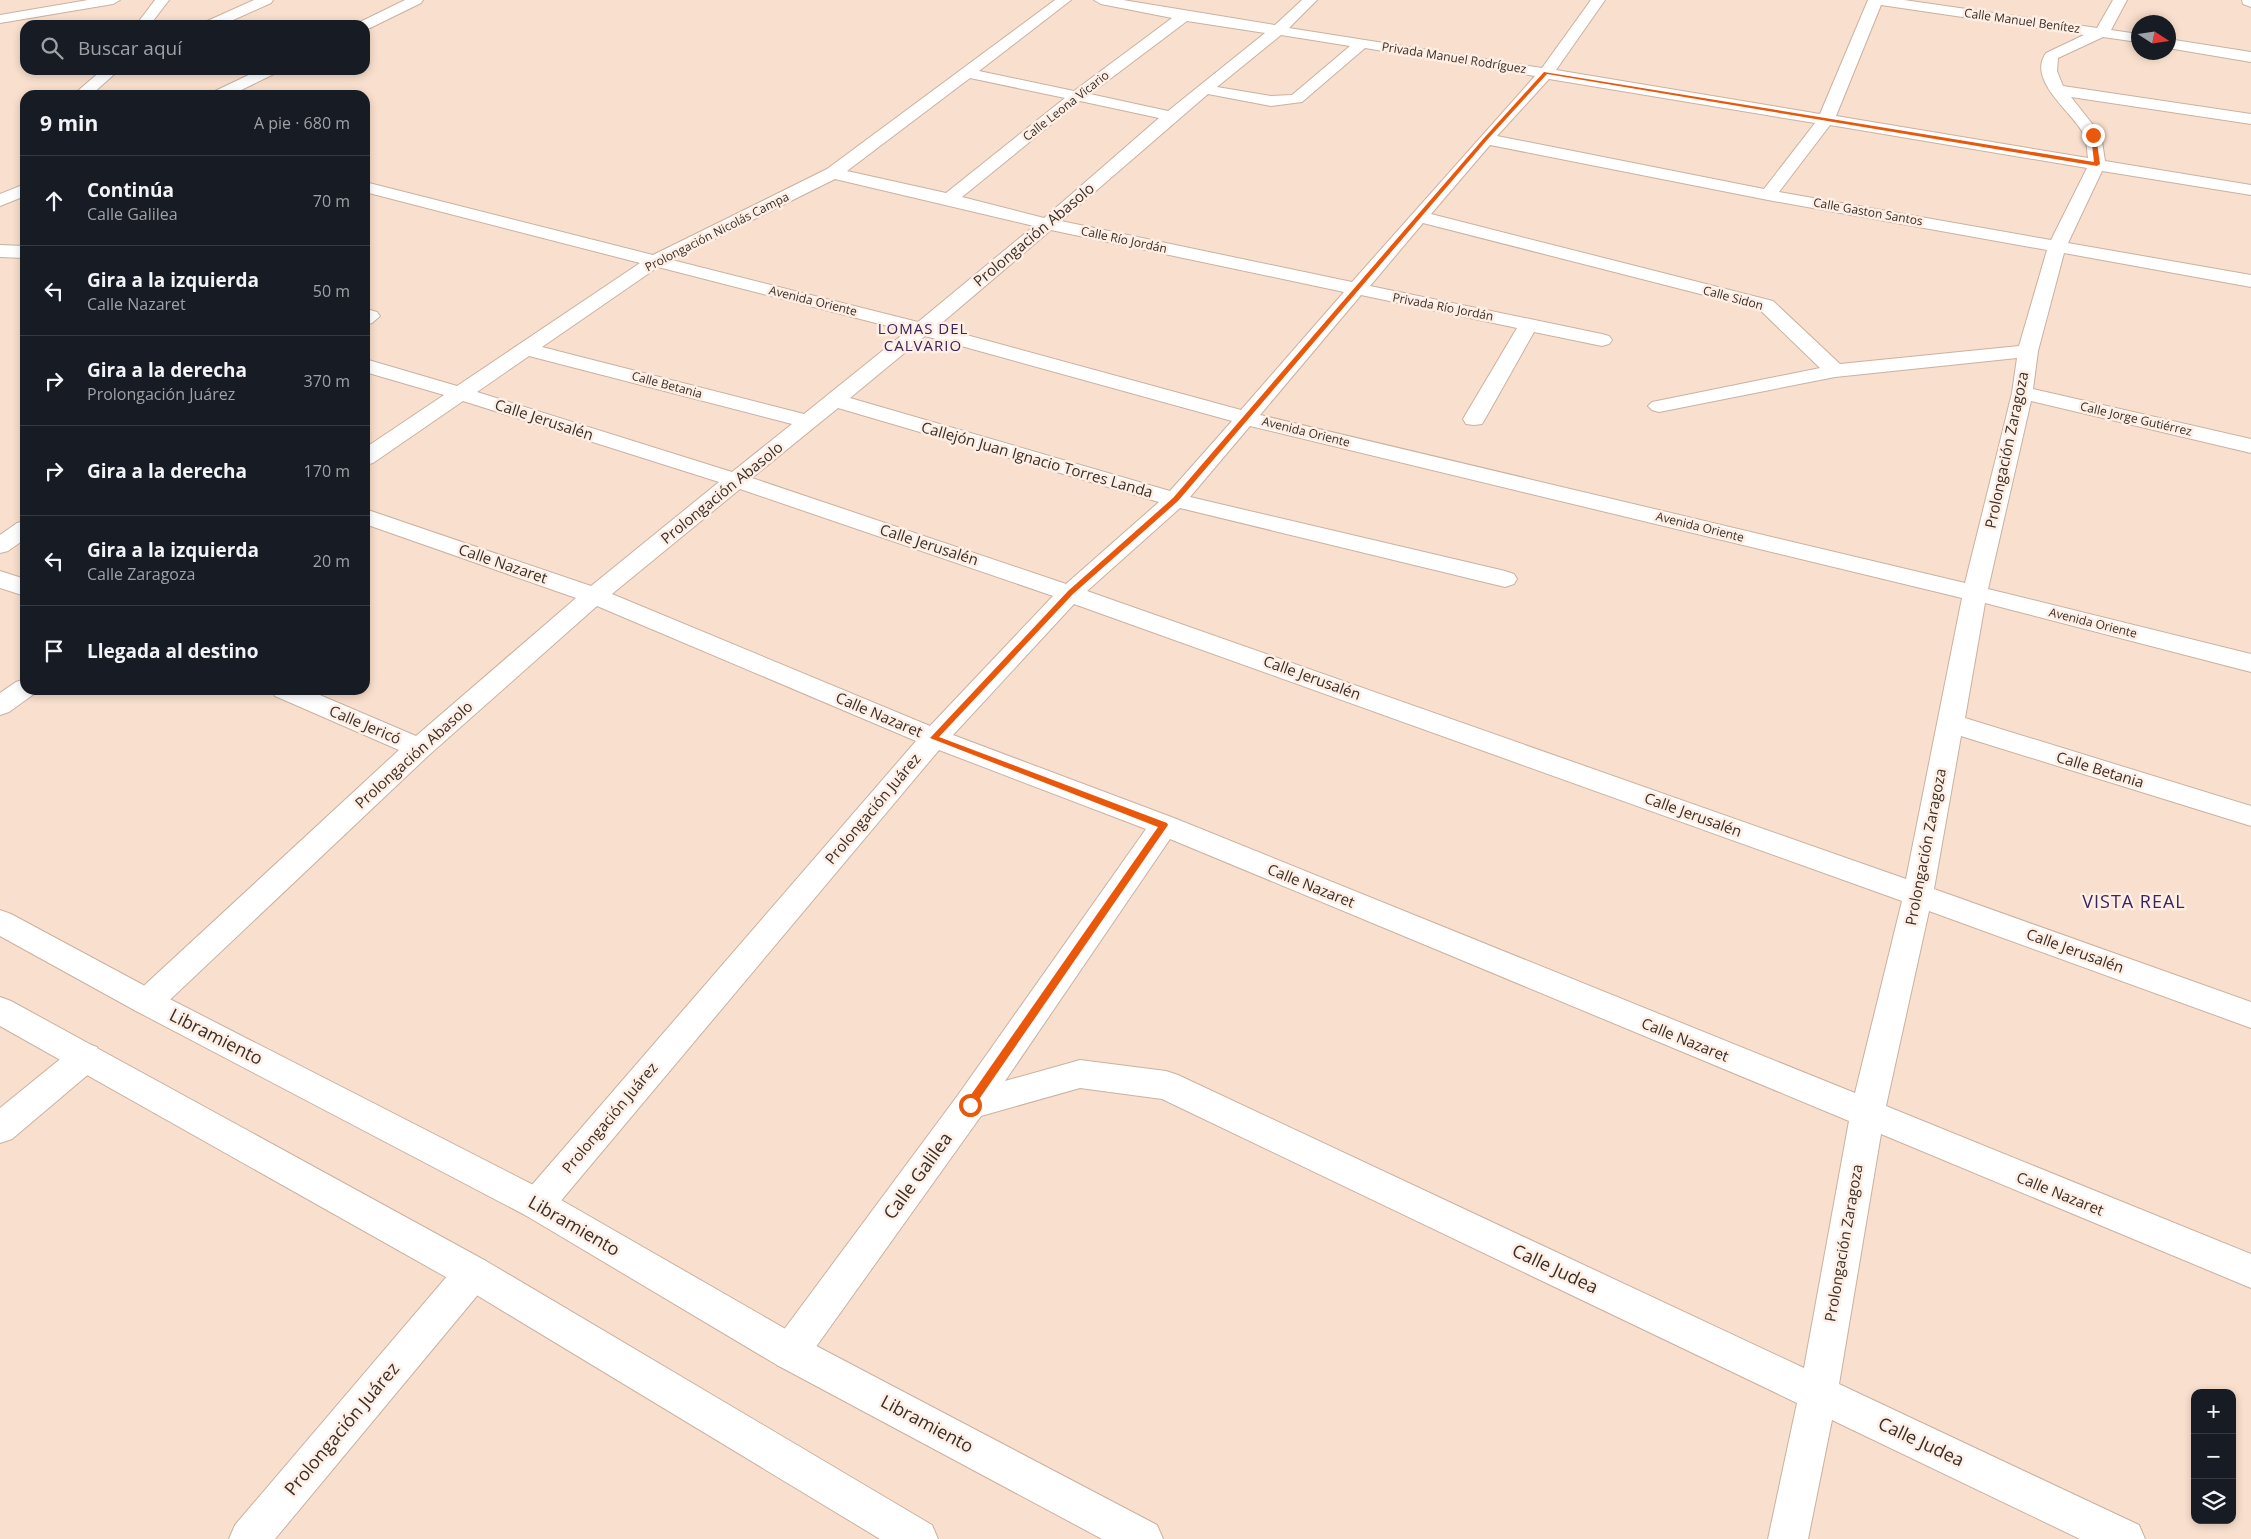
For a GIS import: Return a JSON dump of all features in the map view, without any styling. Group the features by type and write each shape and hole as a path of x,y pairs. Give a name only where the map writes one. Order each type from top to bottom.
{"street":[{"path":"0,19 113,0"},
{"path":"147,20 162,0"},
{"path":"221,20 266,0"},
{"path":"395,0 413,2"},
{"name":"Prolongación Nicolás Campa","path":"370,455 655,261 834,174 1064,0"},
{"name":"Privada Manuel Rodríguez","path":"1100,0 1184,16 1546,73 2251,190"},
{"name":"Prolongación Abasolo","path":"148,1002 419,748 594,596 737,482 833,400 922,329 1171,116 1278,30 1310,0"},
{"name":"Prolongación Juárez","path":"537,1204 934,738 1071,592 1175,500 1486,139 1546,73 1598,0"},
{"path":"1768,195 1826,120 1876,0"},
{"name":"Calle Manuel Benítez","path":"1876,0 2131,37"},
{"path":"2097,164 2093,135 2057,90 2049,71 2051,56 2102,32 2120,0"},
{"path":"370,23 413,2"},
{"name":"Calle Leona Vicario","path":"949,199 1077,96 1184,16"},
{"path":"1205,89 1271,101 1296,99 1362,43"},
{"path":"2176,44 2251,57"},
{"path":"968,73 1171,116"},
{"path":"87,90 104,75"},
{"path":"229,90 261,75"},
{"path":"2057,90 2251,119"},
{"name":"Calle Gaston Santos","path":"1486,139 1768,195 2251,281"},
{"name":"Prolongación Zaragoza","path":"1788,1539 1818,1394 1867,1115 1918,895 1975,593 2022,393 2028,351 2057,246 2097,164"},
{"name":"Calle Río Jordán","path":"834,174 949,199 1047,224 1356,290"},
{"name":"Avenida Oriente","path":"370,188 922,329 1245,418 1975,593 2251,663"},
{"path":"0,201 20,191"},
{"name":"Calle Sidon","path":"1420,217 1766,305 1835,371"},
{"path":"0,251 20,252"},
{"name":"Privada Río Jordán","path":"1356,290 1602,340"},
{"path":"1474,419 1529,324"},
{"name":"Calle Betania","path":"527,349 808,422"},
{"path":"1659,406 1835,371 2028,351"},
{"name":"Calle Jerusalén","path":"370,366 461,393 1071,592 2251,1015"},
{"name":"Calle Jorge Gutiérrez","path":"2022,393 2251,446"},
{"name":"Callejón Juan Ignacio Torres Landa","path":"833,400 1175,500 1505,579"},
{"name":"Calle Nazaret","path":"370,518 594,596 934,738 1164,825 2251,1271"},
{"path":"0,546 20,532"},
{"path":"0,579 20,586"},
{"path":"0,706 20,692"},
{"name":"Calle Jericó","path":"296,695 419,748"},
{"name":"Calle Betania","path":"1950,723 2251,816"},
{"name":"Calle Galilea","path":"790,1352 970,1105 1164,825"},
{"name":"Libramiento","path":"0,922 148,1002 537,1204 790,1352 1143,1539"},
{"path":"0,1010 473,1273 918,1539"},
{"path":"0,1128 86,1057"},
{"name":"Calle Judea","path":"970,1105 1080,1074 1166,1085 2125,1539"},
{"name":"Prolongación Juárez","path":"249,1539 473,1273"}],"district":[{"name":"LOMAS DEL CALVARIO","path":"923,338"},
{"name":"VISTA REAL","path":"2134,902"}],"route":[{"path":"970,1105 1164,825 934,738 1071,592 1175,500 1486,139 1546,73 2097,164 2093,135"}]}
